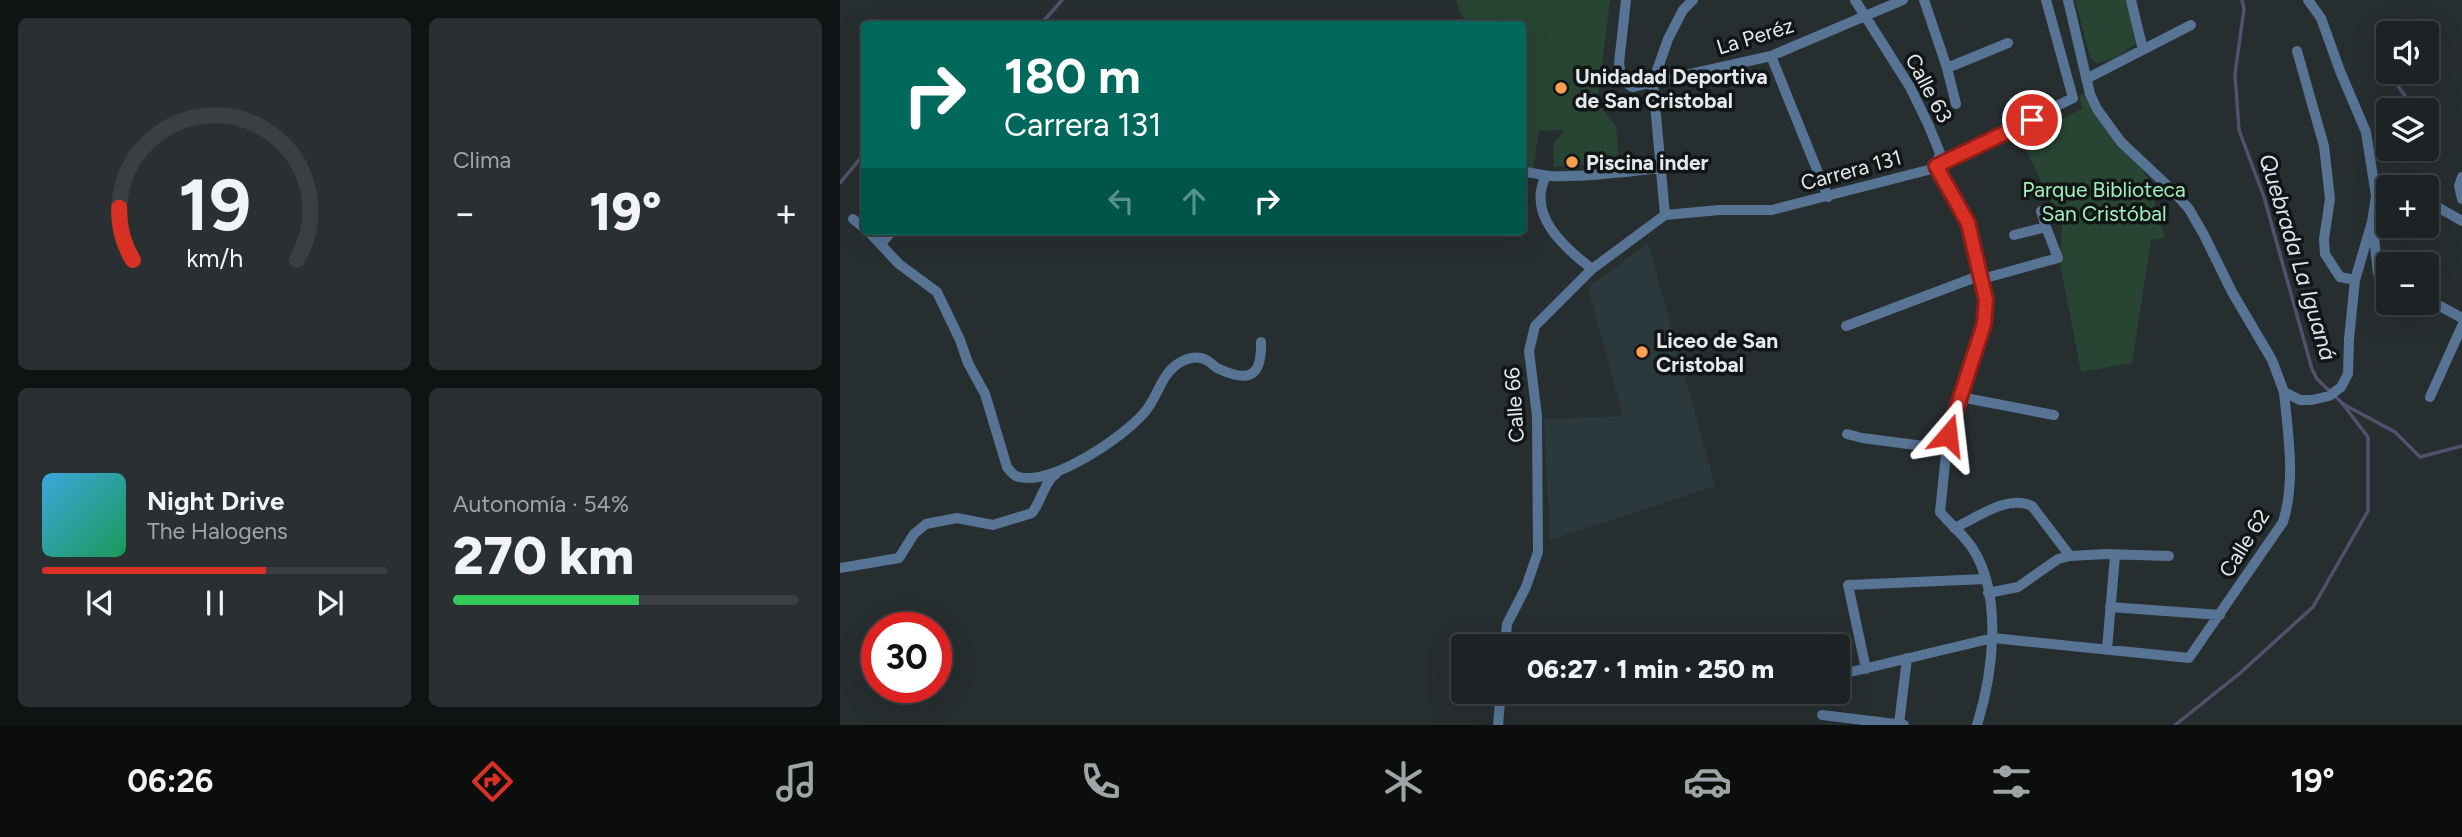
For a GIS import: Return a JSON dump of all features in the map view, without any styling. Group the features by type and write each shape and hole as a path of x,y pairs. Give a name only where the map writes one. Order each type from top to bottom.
{"street":[{"name":"La Peréz","path":"1626,0 1619,63 1622,80 1632,87 1771,56 1903,0"},
{"path":"1665,215 1653,82 1683,5 1693,0"},
{"name":"Calle 63","path":"1855,0 1910,87 1928,124 1940,153 1936,166 1968,223 1986,300 1984,324 1948,435 1940,512 1954,528"},
{"path":"1924,0 1956,104"},
{"path":"2046,0 2052,20 2072,15"},
{"name":"Calle 62","path":"2067,0 2086,79 2097,109 2121,142 2189,209 2232,292 2272,360 2284,392 2291,474 2288,506 2283,522 2189,658 2107,649"},
{"path":"2130,0 2143,50"},
{"path":"2284,392 2300,400 2329,396 2341,387 2348,374 2355,280 2372,222 2376,196 2366,132 2321,18 2308,0"},
{"name":"Carrera 131","path":"1665,215 1719,210 1772,210 1828,197 1936,166 2073,99 2052,20"},
{"path":"2086,79 2191,25"},
{"path":"1947,68 2008,43"},
{"path":"2297,51 2323,146 2330,200 2324,239 2325,254 2340,277 2355,280"},
{"path":"1771,56 1828,197"},
{"path":"1526,172 1546,176 1662,168"},
{"path":"1546,176 1542,184 1541,201 1546,220 1570,251 1592,269"},
{"path":"2462,177 2459,186 2462,199"},
{"path":"2439,208 2462,221"},
{"path":"1846,326 1976,277 1982,279 2058,258 2041,211"},
{"name":"Calle 66","path":"1506,634 1507,624 1526,587 1538,552 1536,416 1529,351 1535,326 1592,269 1665,215"},
{"path":"853,219 861,226"},
{"path":"2372,222 2376,256"},
{"path":"2014,235 2046,227"},
{"path":"871,235 899,264 937,292 968,363 985,394 1000,450 1011,472 1020,478 1035,477 1065,467 1097,452 1120,436 1145,413 1156,398 1167,373 1190,358 1203,358 1219,369 1246,376 1258,369 1262,361 1261,342"},
{"path":"881,244 889,235"},
{"path":"2439,306 2462,318"},
{"path":"2430,397 2462,326"},
{"path":"1960,397 2054,415"},
{"path":"1847,434 1947,449"},
{"path":"840,568 899,558 914,534 926,524 957,518 993,524 1032,513 1044,493 1048,479 1065,467"},
{"path":"1977,725 1993,638 1988,593 1972,547 1954,528 2004,505 2013,502 2026,503 2032,506 2070,556"},
{"path":"1988,593 2018,587 2058,559 2070,556 2169,556"},
{"path":"1850,672 1993,638 2107,649 2115,556"},
{"path":"1866,669 1848,585 1985,579"},
{"path":"2110,607 2220,615"},
{"path":"1822,715 1902,725 1906,658"},
{"path":"1498,725 1500,704"}],"shaded area":[{"name":"Liceo de San Cristobal","path":"1648,243 1715,486 1550,540 1544,419 1623,416 1588,288"}],"green space":[{"name":"Unidadad Deportiva de San Cristobal","path":"1456,0 1610,0 1597,103 1616,126 1619,162 1554,167 1554,143 1565,130 1539,131 1533,170 1526,171 1526,21 1466,21 1460,14"},
{"path":"2075,0 2129,0 2140,41 2115,58 2097,63 2090,57"},
{"name":"Parque Biblioteca San Cristóbal","path":"2093,91 2109,128 2148,178 2165,238 2151,240 2132,363 2081,372 2060,264 2062,227 2020,138 2082,109 2079,96"}],"waterway":[{"path":"1044,21 1062,0"},
{"name":"Quebrada La Iguaná","path":"2175,725 2239,674 2313,607 2368,511 2368,437 2342,403 2317,379 2312,369 2264,197 2239,130 2235,74 2244,9 2242,0"},
{"path":"2398,84 2406,98"},
{"path":"840,183 861,158"},
{"path":"2343,404 2395,432 2420,457 2462,446"}],"place":[{"name":"Unidadad Deportiva de San Cristobal","path":"1561,88"},
{"name":"Piscina inder","path":"1572,162"},
{"name":"Liceo de San Cristobal","path":"1642,352"}],"route":[{"path":"1948,435 1984,324 1986,300 1968,223 1936,166 2032,120"}]}
